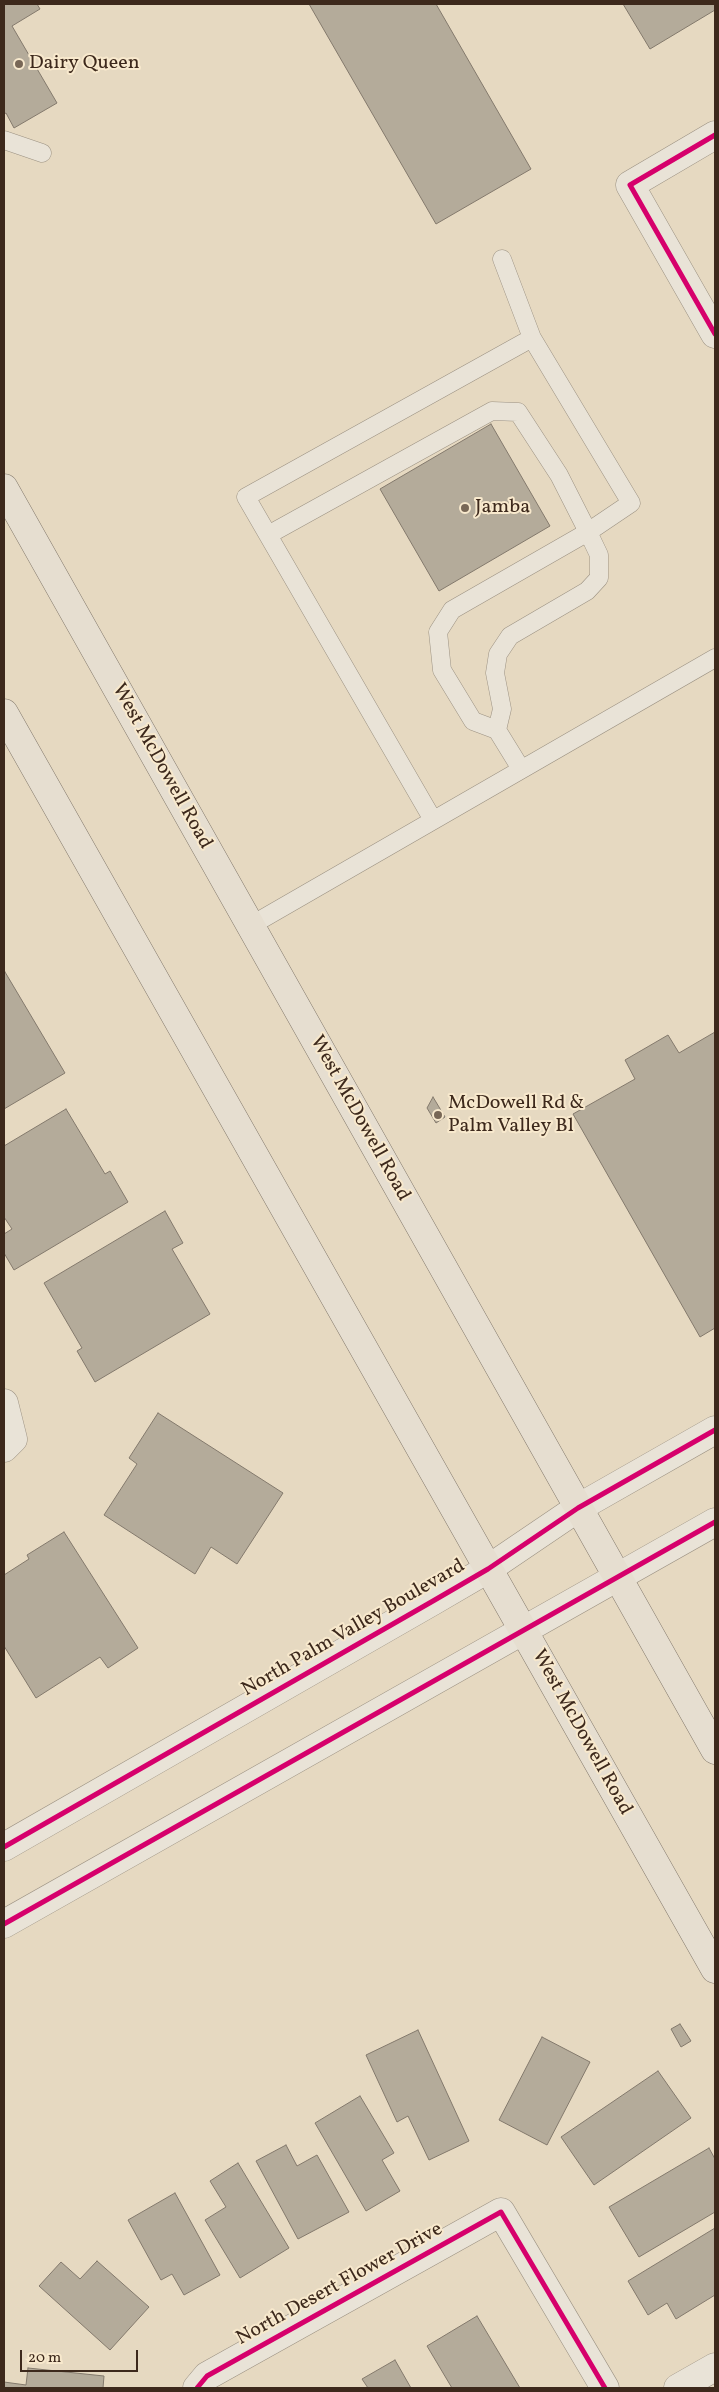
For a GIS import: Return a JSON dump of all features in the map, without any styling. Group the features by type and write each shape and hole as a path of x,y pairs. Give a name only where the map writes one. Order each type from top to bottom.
{"main road":[{"name":"West McDowell Road","path":"4,488 715,1750"},
{"name":"West McDowell Road","path":"4,713 715,1969"}],"street":[{"path":"715,135 630,185 715,334"},
{"path":"4,1403 8,1443"},
{"name":"North Palm Valley Boulevard","path":"4,1847 488,1569 578,1508 715,1430"},
{"path":"4,1924 715,1522"},
{"name":"North Desert Flower Drive","path":"197,2388 207,2376 501,2212 605,2388"},
{"path":"678,2388 715,2367"}],"lane":[{"path":"4,140 42,154"},
{"path":"502,259 532,338 631,503 588,532 452,610 438,632 442,670 447,679 473,721 497,730 522,770"},
{"path":"433,820 246,496 532,338"},
{"path":"268,535 492,411 518,412 559,475 588,532 599,555 599,578 587,591 510,636 498,654 495,673 502,709 497,730"},
{"path":"250,926 715,658"}],"building":[{"name":"Dairy Queen","path":"4,4 37,4 40,9 12,26 57,103 14,128 6,113 4,114"},
{"path":"309,4 436,4 531,169 436,224"},
{"path":"623,4 715,4 715,10 650,49"},
{"name":"Jamba","path":"491,424 550,526 439,591 380,489"},
{"path":"4,973 65,1073 4,1109"},
{"path":"715,1032 715,1328 700,1337 573,1114 635,1079 625,1060 668,1035 679,1053"},
{"path":"433,1097 445,1117 436,1123 427,1108"},
{"path":"66,1109 105,1174 110,1171 128,1202 14,1270 4,1253 4,1234 12,1229 4,1217 4,1146"},
{"path":"165,1211 183,1243 172,1249 210,1314 95,1382 77,1351 82,1348 44,1283"},
{"path":"158,1413 283,1493 237,1564 211,1547 195,1574 104,1515 137,1464 129,1458"},
{"path":"64,1532 138,1648 108,1668 100,1657 36,1698 4,1646 4,1575 29,1559 27,1555"},
{"path":"680,2024 691,2041 681,2047 671,2029"},
{"path":"418,2030 469,2141 429,2160 408,2116 397,2122 366,2055"},
{"path":"542,2037 590,2062 547,2145 499,2120"},
{"path":"658,2071 691,2118 594,2185 561,2137"},
{"path":"360,2096 394,2153 382,2160 400,2191 366,2211 315,2123"},
{"path":"286,2145 297,2166 317,2155 349,2212 298,2239 256,2161"},
{"path":"709,2148 715,2159 715,2212 639,2257 609,2207"},
{"path":"238,2163 289,2248 240,2278 205,2220 226,2207 210,2181"},
{"path":"175,2193 220,2275 184,2295 172,2274 161,2280 128,2220"},
{"path":"715,2228 715,2295 676,2319 667,2303 648,2315 628,2281"},
{"path":"97,2261 149,2307 110,2350 39,2286 61,2262 80,2279"},
{"path":"477,2316 520,2388 452,2388 427,2346"},
{"path":"395,2360 411,2388 368,2388 362,2379"},
{"path":"28,2368 104,2376 103,2388 4,2388 4,2382 26,2385"}],"cycle path":[{"path":"715,135 630,185 715,334"},
{"path":"4,1847 488,1569 578,1508 715,1430"},
{"path":"4,1924 715,1522"},
{"path":"197,2388 207,2376 501,2212 605,2388"}],"place":[{"name":"Dairy Queen","path":"19,64"},
{"name":"Jamba","path":"465,508"},
{"name":"McDowell Rd & Palm Valley Bl","path":"438,1115"}]}
